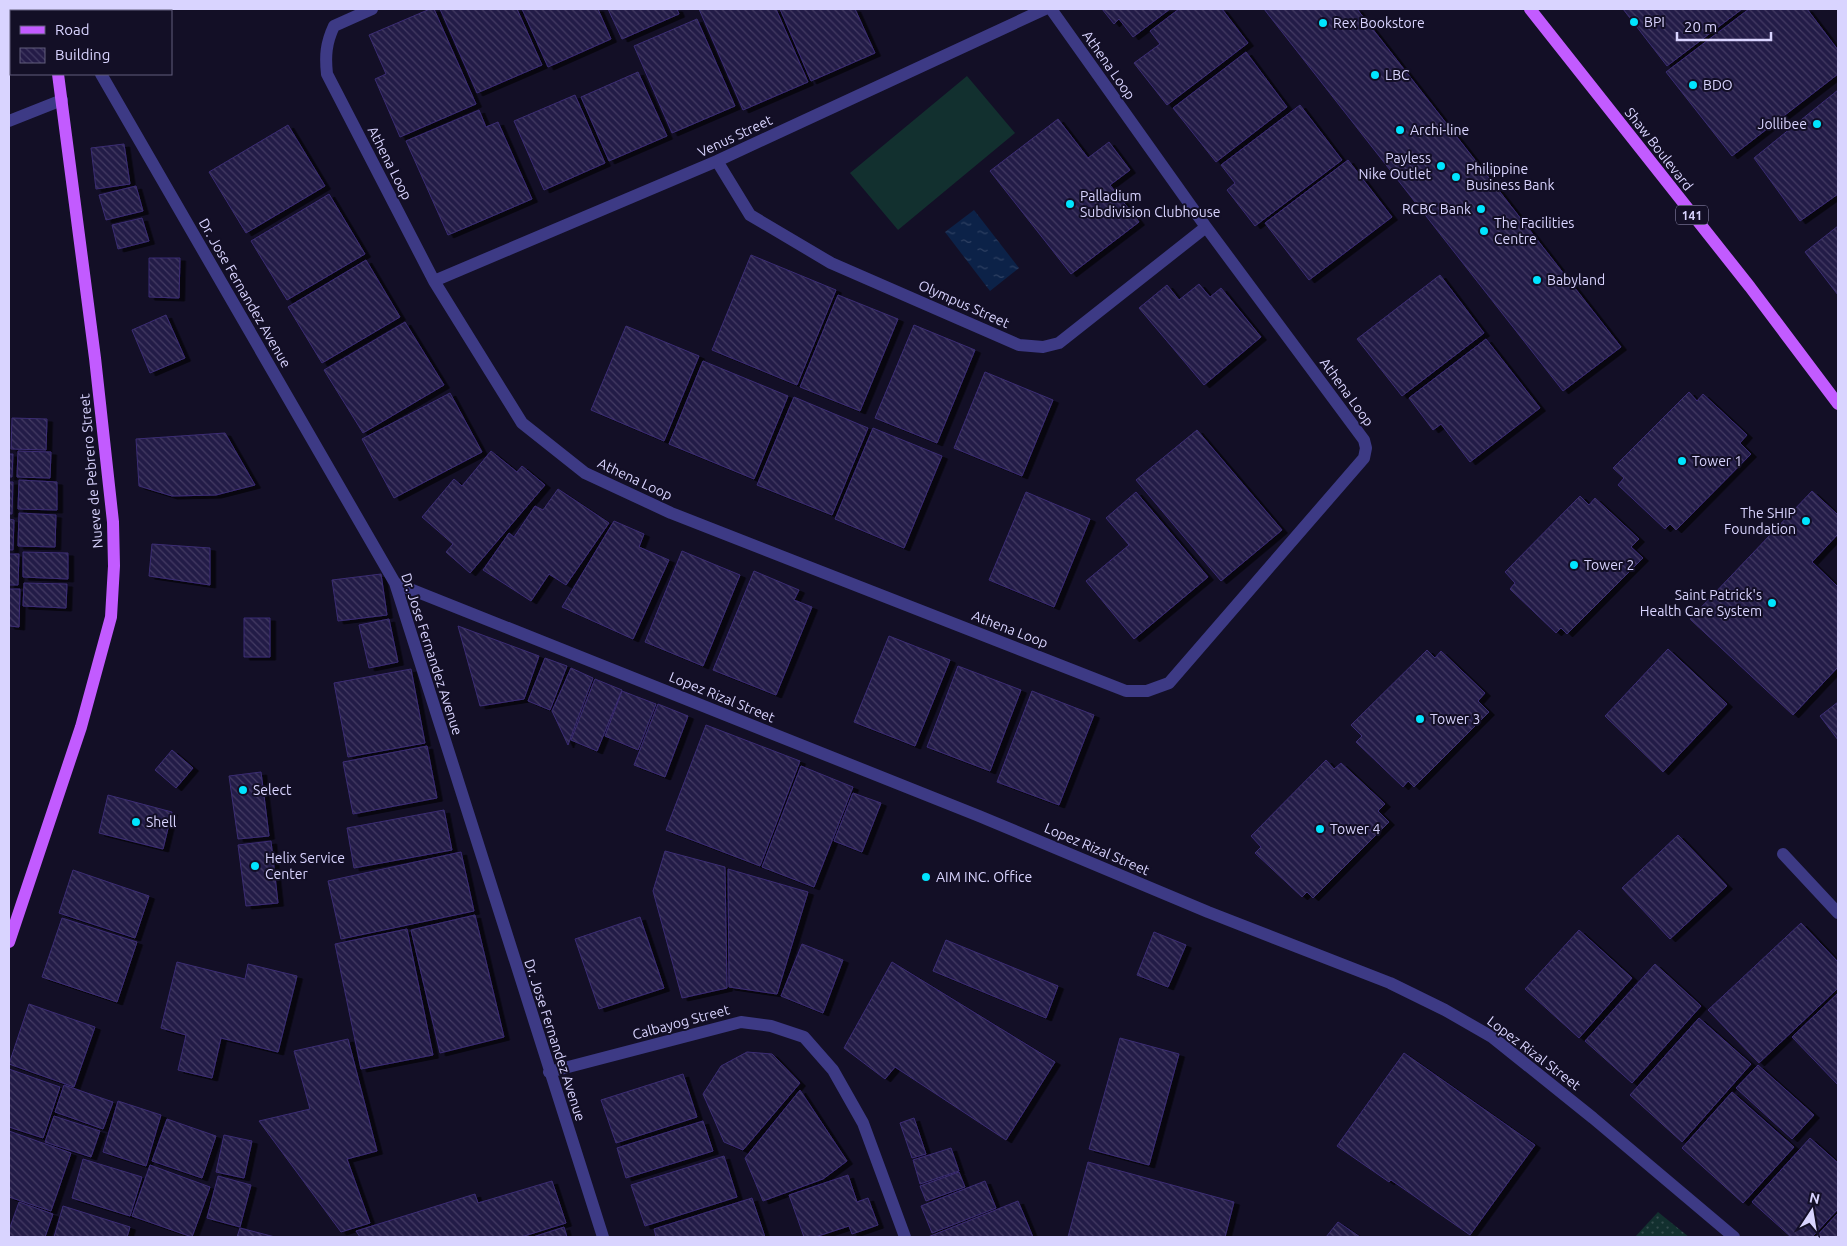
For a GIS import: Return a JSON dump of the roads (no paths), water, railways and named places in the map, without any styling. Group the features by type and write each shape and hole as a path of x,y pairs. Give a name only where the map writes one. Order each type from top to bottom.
{"main road":[{"name":"Shaw Boulevard","path":"1530,9 1750,287 1838,404"},
{"name":"Nueve de Pebrero Street","path":"9,942 81,727 111,617 114,566 113,522 96,358 58,75"}],"street":[{"name":"Athena Loop","path":"372,9 334,26 328,40 325,56 327,74 434,281 522,423 585,473 671,513 1126,691 1148,691 1169,683 1364,458 1366,448 1358,432 1206,226 1051,9"},
{"name":"Venus Street","path":"434,281 717,161 1045,9"},
{"name":"Dr. Jose Fernandez Avenue","path":"102,75 395,583 603,1237"},
{"path":"9,122 62,100"},
{"name":"Olympus Street","path":"717,161 750,215 831,263 1019,345 1043,346 1059,343 1206,226"},
{"name":"Lopez Rizal Street","path":"395,583 970,813 1208,912 1390,983 1492,1036 1734,1237"},
{"path":"1783,854 1838,913"},
{"name":"Calbayog Street","path":"549,1072 741,1022 771,1026 804,1037 833,1070 863,1123 905,1237"}],"water":[{"path":"974,210 1019,268 990,291 945,232"}],"place":[{"name":"BPI","path":"1634,22"},
{"name":"Rex Bookstore","path":"1323,23"},
{"name":"LBC","path":"1375,75"},
{"name":"BDO","path":"1693,85"},
{"name":"Jollibee","path":"1817,124"},
{"name":"Archi-line","path":"1400,130"},
{"name":"Payless Nike Outlet","path":"1441,166"},
{"name":"Philippine Business Bank","path":"1456,177"},
{"name":"Palladium Subdivision Clubhouse","path":"1070,204"},
{"name":"RCBC Bank","path":"1481,209"},
{"name":"The Facilities Centre","path":"1484,231"},
{"name":"Babyland","path":"1537,280"},
{"name":"Tower 1","path":"1682,461"},
{"name":"The SHIP Foundation","path":"1806,521"},
{"name":"Tower 2","path":"1574,565"},
{"name":"Saint Patrick's Health Care System","path":"1772,603"},
{"name":"Tower 3","path":"1420,719"},
{"name":"Select","path":"243,790"},
{"name":"Shell","path":"136,822"},
{"name":"Tower 4","path":"1320,829"},
{"name":"Helix Service Center","path":"255,866"},
{"name":"AIM INC. Office","path":"926,877"}]}
